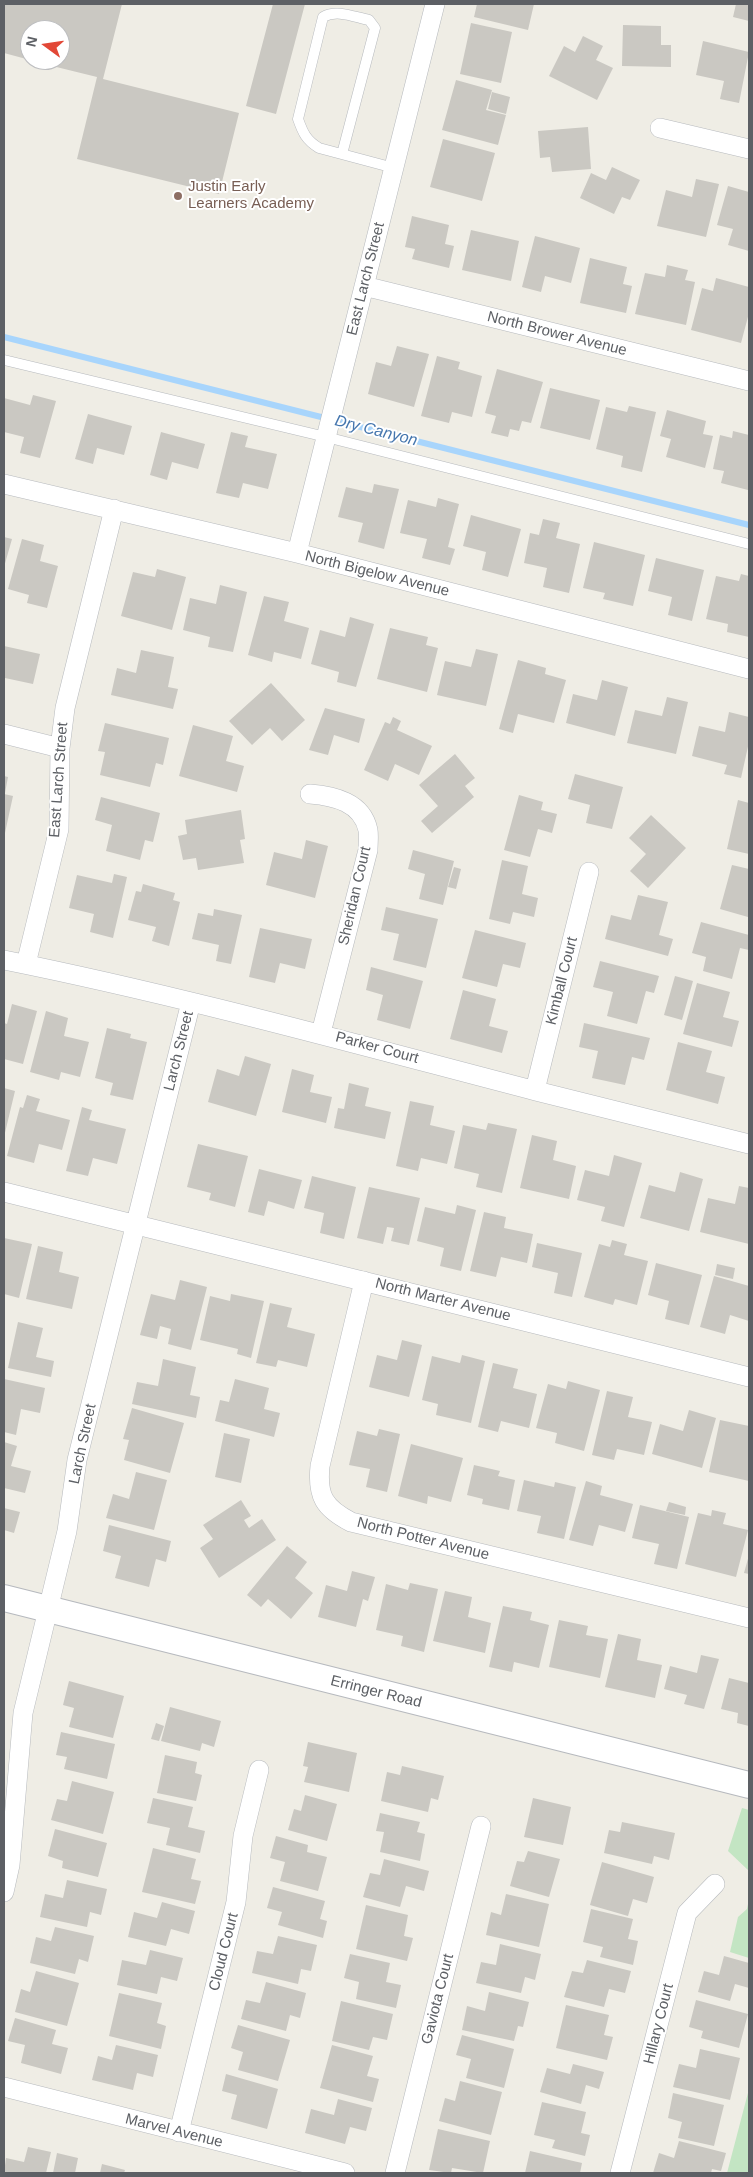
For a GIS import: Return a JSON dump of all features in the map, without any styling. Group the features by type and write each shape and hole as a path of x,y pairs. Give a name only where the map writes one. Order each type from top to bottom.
{"main road":[{"name":"Erringer Road","path":"4,1598 749,1785"}],"street":[{"name":"East Larch Street","path":"297,553 435,4"},
{"path":"660,128 749,149"},
{"name":"North Brower Avenue","path":"364,286 749,381"},
{"name":"North Bigelow Avenue","path":"4,484 297,553 749,669"},
{"name":"East Larch Street","path":"26,964 59,829 60,748 64,708 114,509"},
{"path":"4,734 60,748"},
{"name":"Sheridan Court","path":"310,794 343,800 359,812 368,830 368,850 322,1033"},
{"name":"Kimball Court","path":"535,1090 589,872"},
{"name":"Parker Court","path":"4,960 322,1033 535,1090 749,1144"},
{"name":"Larch Street","path":"4,1892 10,1865 23,1712 67,1531 77,1460 192,1002"},
{"name":"North Marter Avenue","path":"4,1192 749,1376"},
{"name":"North Potter Avenue","path":"364,1281 320,1466 318,1484 324,1500 335,1514 350,1522 749,1618"},
{"name":"Cloud Court","path":"179,2132 236,1902 243,1836 259,1770"},
{"name":"Gaviota Court","path":"395,2173 481,1826"},
{"name":"Hillary Court","path":"620,2173 687,1913 715,1884"},
{"name":"Marvel Avenue","path":"4,2087 345,2173"}],"lane":[{"path":"342,154 375,28 369,20 338,13 323,17 298,119 303,134 308,141 319,148 394,168"},
{"path":"4,360 327,435 749,544"}],"green space":[{"path":"742,1808 749,1810 749,1871 728,1851"},
{"path":"749,1899 749,1958 730,1952 738,1917 747,1909"},
{"path":"749,2089 749,2173 727,2173"}],"building":[{"path":"4,4 122,4 103,79 239,113 219,194 77,159 97,77 69,70 70,20 20,20 20,57 4,53"},
{"path":"273,4 305,4 276,114 246,106"},
{"path":"477,4 534,4 528,30 474,17"},
{"path":"736,4 749,4 749,21 733,17"},
{"path":"471,23 512,32 501,83 460,74"},
{"path":"623,25 661,26 661,45 671,45 671,67 622,66"},
{"path":"583,36 603,46 596,60 613,68 597,100 549,76 564,46 575,52"},
{"path":"703,41 749,52 739,103 720,99 724,81 696,75"},
{"path":"456,80 492,90 486,110 506,115 498,145 442,130"},
{"path":"492,92 510,97 506,114 488,109"},
{"path":"588,127 591,169 552,172 550,157 540,158 538,131"},
{"path":"443,139 495,153 482,201 430,187"},
{"path":"612,167 640,180 630,200 622,197 614,214 580,198 591,173 606,180"},
{"path":"696,179 719,184 706,237 657,226 666,190 692,197"},
{"path":"728,186 749,192 749,251 728,245 733,229 717,225"},
{"path":"412,216 449,225 445,244 454,246 449,268 412,259 415,249 405,247"},
{"path":"471,230 519,241 511,281 462,270"},
{"path":"535,236 580,248 571,283 545,276 541,292 522,287"},
{"path":"590,258 627,267 623,284 632,286 626,313 580,303"},
{"path":"667,265 688,270 685,280 695,282 686,325 635,314 645,273 665,277"},
{"path":"716,278 749,287 749,313 741,343 691,330 702,288 713,291"},
{"path":"397,346 429,354 414,407 368,394 376,362 391,366"},
{"path":"437,356 460,362 458,369 482,376 472,417 452,412 449,423 421,416"},
{"path":"497,369 543,382 531,423 522,421 519,431 510,429 508,437 491,433 496,416 485,413"},
{"path":"550,388 600,400 590,440 540,428"},
{"path":"33,395 56,401 40,458 20,453 24,437 4,432 4,398 30,405"},
{"path":"629,406 656,412 642,472 621,467 623,456 596,449 606,407 627,412"},
{"path":"667,410 706,421 703,434 713,436 705,468 666,457 671,439 660,436"},
{"path":"88,414 132,426 124,455 97,448 93,464 75,459"},
{"path":"733,431 749,435 748,490 721,483 724,471 713,469 720,435 732,438"},
{"path":"161,432 205,444 198,469 172,462 167,480 150,475"},
{"path":"231,432 248,436 245,447 277,454 268,489 243,483 239,498 216,493"},
{"path":"374,484 399,489 384,549 358,542 363,523 338,517 346,487 372,493"},
{"path":"438,498 459,504 448,547 455,549 450,565 422,558 427,539 400,533 408,500 436,507"},
{"path":"471,515 521,529 508,577 482,570 486,552 463,546"},
{"path":"543,519 560,523 556,538 580,544 569,593 543,587 547,568 524,563 530,533 539,535"},
{"path":"4,537 12,539 4,567"},
{"path":"22,539 44,545 40,561 58,566 47,608 27,603 29,595 8,589"},
{"path":"594,542 645,555 633,606 603,599 605,593 583,588"},
{"path":"656,558 704,570 692,621 668,615 672,597 648,591"},
{"path":"157,569 186,577 172,630 121,616 133,572 155,577"},
{"path":"741,574 749,576 749,637 727,632 728,624 706,619 716,576 739,581"},
{"path":"220,585 247,592 233,652 208,647 210,637 183,630 190,598 216,604"},
{"path":"264,596 289,602 284,621 309,628 301,659 274,652 272,662 248,655"},
{"path":"350,617 374,624 356,687 337,682 339,672 311,664 320,630 345,637"},
{"path":"390,628 428,637 426,645 438,648 427,692 377,679"},
{"path":"4,646 40,654 33,684 5,678 4,681"},
{"path":"476,649 498,654 486,706 437,695 445,661 471,667"},
{"path":"141,650 174,657 168,687 178,689 173,709 111,695 117,668 136,673"},
{"path":"518,660 546,668 545,674 566,680 554,723 518,714 513,733 499,729"},
{"path":"602,680 628,687 615,736 566,723 573,694 597,700"},
{"path":"271,683 305,720 282,741 270,728 252,745 229,721"},
{"path":"667,697 688,702 676,754 627,743 635,710 662,716"},
{"path":"325,708 365,719 359,743 334,735 328,755 309,750"},
{"path":"729,712 749,717 749,742 741,778 724,774 727,765 692,756 699,726 725,732"},
{"path":"393,717 401,721 397,730 432,746 419,775 395,764 388,781 364,770 385,722 390,724"},
{"path":"105,723 169,738 163,765 156,763 150,787 100,775 105,752 98,751"},
{"path":"193,725 233,736 226,761 244,766 237,792 179,776"},
{"path":"455,754 475,778 465,786 474,797 432,833 421,821 438,806 419,785"},
{"path":"575,774 623,787 612,829 586,823 590,805 568,799"},
{"path":"4,776 8,777 5,793 4,793"},
{"path":"4,794 13,796 5,833 4,833"},
{"path":"519,795 543,802 541,810 557,814 552,833 538,829 530,857 504,850"},
{"path":"101,797 160,813 153,842 145,840 140,860 106,851 112,825 95,820"},
{"path":"738,800 749,803 749,854 727,849"},
{"path":"241,810 245,839 240,840 244,863 198,870 196,858 183,860 178,836 187,834 185,820"},
{"path":"651,815 686,848 648,888 630,871 646,854 629,838"},
{"path":"306,840 328,846 315,898 266,885 274,852 302,859"},
{"path":"413,850 454,861 443,905 419,899 425,874 408,869"},
{"path":"502,860 528,866 522,894 538,898 534,917 513,912 510,924 489,919"},
{"path":"732,865 749,869 748,917 720,909"},
{"path":"454,867 461,869 456,889 448,887"},
{"path":"114,874 127,877 113,938 90,932 94,914 69,908 77,875 112,883"},
{"path":"143,884 175,893 173,900 180,902 169,946 152,941 156,927 128,920 136,891 141,892"},
{"path":"638,895 668,902 659,935 673,939 668,956 605,939 611,915 631,920"},
{"path":"386,907 438,919 426,968 393,960 399,934 381,930"},
{"path":"214,909 242,915 231,964 216,961 219,945 192,939 198,913 213,916"},
{"path":"701,922 749,935 749,950 740,948 732,979 703,971 706,957 692,953"},
{"path":"260,928 312,939 305,969 280,963 275,983 249,977"},
{"path":"475,930 526,943 520,968 503,964 497,987 462,978"},
{"path":"600,961 659,976 654,993 646,991 637,1024 607,1016 613,992 593,987"},
{"path":"371,967 423,981 410,1029 377,1020 383,995 366,990"},
{"path":"675,976 693,981 682,1020 664,1015"},
{"path":"697,983 730,992 723,1017 739,1021 732,1047 683,1034"},
{"path":"463,990 496,999 489,1026 508,1031 502,1053 450,1039"},
{"path":"12,1004 37,1011 23,1064 4,1059 4,1023 7,1024"},
{"path":"46,1011 68,1018 64,1036 89,1042 80,1077 61,1072 59,1080 30,1072"},
{"path":"584,1023 650,1038 644,1060 632,1057 625,1085 592,1078 598,1051 579,1047"},
{"path":"107,1028 131,1034 130,1038 147,1042 133,1100 110,1095 113,1083 95,1078"},
{"path":"678,1042 712,1051 706,1072 725,1077 718,1104 666,1090"},
{"path":"245,1056 271,1064 256,1116 208,1102 217,1069 239,1076"},
{"path":"292,1069 314,1075 310,1092 332,1097 326,1123 282,1112"},
{"path":"349,1083 369,1088 365,1106 391,1112 385,1139 334,1128 338,1108 344,1109"},
{"path":"4,1088 15,1091 4,1137"},
{"path":"27,1095 40,1099 36,1111 70,1120 62,1150 39,1144 34,1163 7,1156 20,1107 23,1108"},
{"path":"410,1101 434,1106 430,1125 455,1131 447,1164 421,1158 418,1171 396,1166"},
{"path":"82,1107 92,1110 89,1120 126,1129 117,1164 93,1158 88,1176 66,1171"},
{"path":"488,1123 517,1129 502,1193 476,1187 479,1174 454,1168 463,1125 486,1130"},
{"path":"532,1135 557,1141 553,1160 576,1166 569,1199 520,1188"},
{"path":"198,1144 248,1156 235,1207 209,1200 211,1193 187,1187"},
{"path":"614,1155 642,1163 624,1227 601,1221 605,1207 577,1200 585,1170 609,1176"},
{"path":"259,1169 302,1180 294,1209 268,1201 264,1216 248,1212"},
{"path":"680,1172 703,1179 689,1231 640,1218 649,1185 675,1192"},
{"path":"312,1176 356,1187 344,1239 320,1233 324,1213 304,1208"},
{"path":"739,1186 749,1188 749,1244 700,1232 708,1198 735,1204"},
{"path":"369,1187 420,1198 409,1245 391,1241 394,1228 387,1227 383,1244 357,1238"},
{"path":"457,1205 476,1210 461,1271 440,1266 444,1248 417,1241 425,1207 455,1214"},
{"path":"484,1212 506,1217 504,1228 533,1234 527,1263 501,1257 496,1277 470,1271"},
{"path":"4,1238 32,1244 19,1298 4,1294"},
{"path":"612,1240 627,1244 624,1255 648,1261 637,1305 615,1299 613,1305 584,1297 599,1244 610,1247"},
{"path":"537,1243 582,1253 572,1297 554,1293 558,1273 532,1267"},
{"path":"38,1246 63,1252 59,1272 79,1277 72,1309 26,1299"},
{"path":"656,1263 702,1275 689,1325 665,1319 669,1301 648,1295"},
{"path":"717,1264 735,1268 733,1279 715,1275"},
{"path":"714,1276 749,1286 749,1321 730,1315 725,1334 700,1327"},
{"path":"180,1280 207,1287 191,1350 168,1344 171,1329 160,1326 157,1339 140,1335 151,1294 175,1300"},
{"path":"231,1294 264,1301 251,1358 237,1354 238,1349 200,1340 210,1296 230,1301"},
{"path":"270,1303 292,1308 287,1327 315,1334 307,1367 278,1360 276,1367 256,1363"},
{"path":"18,1322 43,1328 36,1357 54,1361 51,1377 8,1368"},
{"path":"402,1340 422,1345 409,1397 369,1387 377,1355 397,1360"},
{"path":"462,1355 485,1361 471,1423 436,1415 438,1404 422,1400 432,1356 460,1363"},
{"path":"163,1359 196,1367 190,1395 200,1397 196,1418 132,1404 137,1382 158,1386"},
{"path":"493,1363 518,1369 513,1388 537,1394 529,1428 501,1421 498,1432 478,1427"},
{"path":"4,1379 45,1388 40,1413 21,1409 16,1435 4,1432"},
{"path":"235,1379 269,1388 264,1409 280,1413 274,1437 215,1421 220,1400 229,1402"},
{"path":"568,1381 600,1390 584,1451 555,1443 557,1433 536,1428 548,1384 566,1389"},
{"path":"607,1391 633,1397 628,1417 652,1422 644,1455 617,1449 614,1460 592,1455"},
{"path":"132,1408 184,1423 170,1473 124,1460 129,1440 123,1439"},
{"path":"689,1410 716,1418 702,1468 652,1454 660,1424 683,1431"},
{"path":"720,1420 749,1426 749,1481 709,1472"},
{"path":"379,1429 400,1434 387,1492 366,1487 370,1469 349,1465 357,1431 377,1436"},
{"path":"224,1433 250,1439 241,1483 215,1477"},
{"path":"4,1442 17,1446 11,1466 31,1471 25,1493 4,1488"},
{"path":"411,1444 463,1458 451,1502 428,1496 427,1504 398,1496"},
{"path":"474,1465 500,1471 498,1476 515,1480 509,1510 482,1504 483,1499 467,1495"},
{"path":"136,1472 167,1480 154,1530 106,1518 113,1494 129,1499"},
{"path":"524,1480 554,1487 555,1482 576,1487 564,1539 537,1533 541,1516 517,1511"},
{"path":"586,1481 602,1486 600,1495 633,1504 625,1532 599,1525 593,1546 569,1540"},
{"path":"241,1500 251,1516 244,1520 249,1528 262,1519 276,1540 219,1578 200,1548 213,1539 203,1525"},
{"path":"669,1502 686,1507 685,1515 666,1511"},
{"path":"640,1505 689,1517 677,1569 654,1564 659,1544 632,1538"},
{"path":"4,1508 20,1512 14,1533 4,1530"},
{"path":"712,1510 726,1513 723,1524 748,1530 736,1577 685,1564 698,1513 711,1516"},
{"path":"109,1525 171,1541 166,1562 156,1559 149,1587 115,1578 121,1556 103,1551"},
{"path":"287,1546 307,1562 295,1578 313,1593 291,1619 268,1599 261,1607 247,1595"},
{"path":"749,1555 749,1574 744,1573"},
{"path":"352,1571 375,1577 368,1601 363,1599 356,1627 318,1617 326,1585 347,1591"},
{"path":"410,1583 438,1589 424,1652 401,1646 403,1636 376,1630 386,1584 408,1590"},
{"path":"445,1591 472,1597 468,1617 491,1623 485,1653 433,1641"},
{"path":"503,1606 532,1612 530,1620 549,1625 539,1668 514,1662 512,1672 489,1667"},
{"path":"559,1620 588,1626 586,1635 608,1639 600,1678 549,1667"},
{"path":"618,1634 641,1639 637,1660 662,1665 655,1698 605,1687"},
{"path":"701,1655 719,1659 704,1709 684,1704 687,1695 664,1689 670,1666 697,1673"},
{"path":"729,1678 749,1683 749,1726 737,1723 738,1713 721,1709"},
{"path":"69,1681 124,1696 113,1738 69,1727 74,1708 63,1705"},
{"path":"170,1707 221,1721 214,1747 202,1743 200,1751 161,1741"},
{"path":"156,1723 164,1726 159,1741 151,1739"},
{"path":"61,1732 115,1744 107,1779 64,1769 67,1757 56,1755"},
{"path":"308,1742 357,1753 349,1792 304,1782 308,1767 303,1766"},
{"path":"165,1755 197,1762 195,1773 202,1775 196,1801 157,1793"},
{"path":"402,1766 444,1776 438,1800 431,1798 428,1812 381,1801 387,1772 400,1775"},
{"path":"72,1781 114,1792 103,1834 51,1820 57,1799 67,1801"},
{"path":"305,1795 337,1804 327,1841 288,1830 294,1809 301,1811"},
{"path":"153,1798 193,1807 188,1827 205,1831 200,1853 166,1845 170,1828 147,1823"},
{"path":"533,1798 571,1807 563,1845 524,1837"},
{"path":"380,1813 420,1822 417,1832 425,1834 420,1861 380,1852 384,1832 376,1831"},
{"path":"622,1822 675,1833 669,1860 654,1856 652,1864 604,1853 609,1830 620,1832"},
{"path":"55,1829 107,1843 98,1877 62,1868 63,1861 48,1856"},
{"path":"276,1836 308,1845 307,1852 327,1857 318,1891 280,1881 285,1862 270,1858"},
{"path":"153,1848 196,1859 191,1879 201,1881 195,1904 142,1892"},
{"path":"528,1851 560,1859 549,1897 510,1886 517,1861 524,1862"},
{"path":"384,1859 429,1871 424,1891 406,1886 400,1907 363,1897 370,1873 380,1875"},
{"path":"602,1862 654,1877 647,1903 633,1899 628,1916 590,1905"},
{"path":"67,1880 107,1889 101,1915 90,1912 87,1927 40,1917 45,1894 63,1898"},
{"path":"273,1887 325,1901 320,1919 327,1921 323,1938 278,1925 282,1912 267,1908"},
{"path":"506,1894 549,1904 539,1947 486,1935 491,1912 501,1915"},
{"path":"162,1902 195,1911 189,1934 171,1929 166,1946 128,1937 134,1912 157,1918"},
{"path":"366,1905 408,1915 404,1936 413,1938 407,1961 356,1949"},
{"path":"591,1909 633,1919 628,1939 638,1941 633,1965 600,1957 603,1947 583,1942"},
{"path":"55,1927 94,1936 88,1962 79,1959 75,1974 30,1963 36,1937 51,1941"},
{"path":"278,1936 317,1945 311,1971 301,1969 298,1984 252,1973 257,1951 273,1954"},
{"path":"500,1944 541,1954 535,1980 525,1977 521,1993 476,1983 481,1962 496,1965"},
{"path":"150,1950 183,1958 177,1981 161,1977 157,1994 117,1985 122,1960 146,1965"},
{"path":"350,1954 390,1963 386,1982 401,1985 396,2008 356,1999 359,1982 344,1978"},
{"path":"724,1956 749,1963 749,1988 735,1984 730,2001 698,1992 704,1971 719,1975"},
{"path":"587,1960 631,1971 625,1993 609,1989 604,2007 564,1997 572,1971 583,1973"},
{"path":"36,1971 79,1983 67,2026 15,2012 21,1989 30,1992"},
{"path":"266,1982 306,1993 300,2018 290,2015 286,2031 241,2019 246,2000 260,2003"},
{"path":"489,1992 529,2002 523,2027 518,2026 514,2041 462,2030 467,2006 485,2011"},
{"path":"119,1993 162,2003 157,2023 166,2026 161,2049 109,2036"},
{"path":"696,2000 748,2014 739,2048 701,2038 703,2031 689,2027"},
{"path":"341,2001 393,2014 387,2040 373,2037 369,2050 332,2041"},
{"path":"566,2005 609,2015 604,2035 613,2037 607,2060 556,2048"},
{"path":"15,2018 56,2030 52,2044 68,2048 61,2074 21,2063 25,2045 8,2041"},
{"path":"238,2025 290,2040 278,2081 238,2070 243,2052 231,2048"},
{"path":"462,2035 514,2049 504,2088 466,2078 471,2059 456,2055"},
{"path":"116,2045 158,2055 153,2077 137,2073 133,2090 92,2080 98,2056 112,2060"},
{"path":"332,2045 373,2056 367,2076 379,2079 373,2102 320,2088"},
{"path":"700,2049 740,2058 730,2100 673,2087 679,2064 696,2068"},
{"path":"573,2064 604,2072 599,2089 586,2085 581,2104 540,2092 547,2068 570,2074"},
{"path":"226,2074 278,2089 267,2129 231,2119 237,2095 222,2091"},
{"path":"460,2081 502,2092 491,2135 439,2121 445,2098 455,2101"},
{"path":"673,2093 724,2105 714,2146 678,2138 682,2122 668,2118"},
{"path":"338,2099 372,2108 366,2131 350,2127 345,2144 305,2133 311,2109 334,2115"},
{"path":"542,2102 586,2112 581,2133 590,2135 585,2156 552,2148 555,2140 534,2135"},
{"path":"438,2129 490,2141 483,2173 452,2168 451,2173 429,2170"},
{"path":"679,2141 726,2153 721,2171 712,2169 711,2173 653,2173 659,2153 674,2158"},
{"path":"28,2147 51,2152 46,2173 4,2173 6,2158 24,2162"},
{"path":"530,2151 582,2163 580,2173 525,2173"},
{"path":"57,2153 78,2158 75,2173 53,2173"},
{"path":"102,2164 125,2170 124,2173 100,2173"}],"waterway":[{"name":"Dry Canyon","path":"4,337 749,525"}],"place":[{"name":"Justin Early Learners Academy","path":"178,196"}]}
